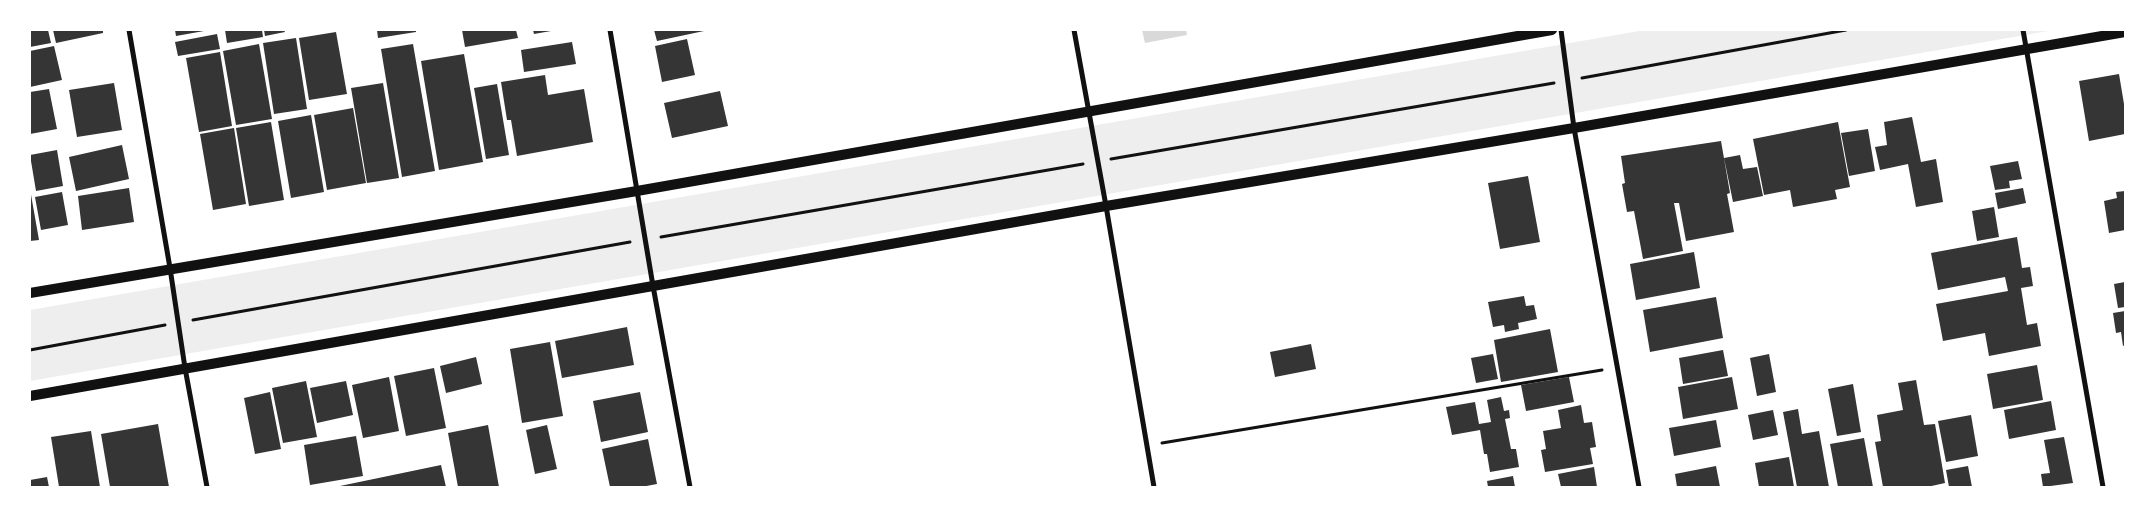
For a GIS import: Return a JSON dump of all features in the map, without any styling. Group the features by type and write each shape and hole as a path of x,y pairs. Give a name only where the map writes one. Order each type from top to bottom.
{"main road":[{"path":"30,293 637,191 1088,110 1552,30"},
{"path":"30,396 1106,206 1574,128 2125,32"}],"street":[{"path":"129,30 170,268 185,368 207,487"},
{"path":"610,30 653,286 690,487"},
{"path":"1074,30 1154,487"},
{"path":"1561,30 1574,128 1638,487"},
{"path":"2023,30 2103,487"}],"path":[{"path":"30,350 646,239 1568,80 1846,30"},
{"path":"1146,446 1617,368"}],"shaded area":[{"path":"1142,30 1186,30 1187,35 1145,43"},
{"path":"1645,30 2054,30 30,381 30,310"}],"building":[{"path":"30,30 48,30 51,43 30,47"},
{"path":"53,30 103,30 103,33 56,43"},
{"path":"175,30 204,30 204,31 176,36"},
{"path":"225,30 262,30 263,37 227,43"},
{"path":"264,30 284,30 285,32 265,36"},
{"path":"377,30 416,30 416,32 378,38"},
{"path":"462,30 516,30 518,38 465,47"},
{"path":"533,30 551,30 551,31 534,34"},
{"path":"654,30 704,30 704,31 657,41"},
{"path":"336,32 347,94 309,100 299,38"},
{"path":"217,34 220,49 178,56 175,42"},
{"path":"296,38 307,109 274,114 263,43"},
{"path":"687,39 695,75 662,82 655,46"},
{"path":"572,42 576,64 524,72 521,50"},
{"path":"259,44 272,119 236,125 223,51"},
{"path":"413,44 435,171 402,177 381,49"},
{"path":"54,46 62,80 30,87 30,51"},
{"path":"220,52 232,126 199,132 186,58"},
{"path":"464,54 483,162 439,170 421,61"},
{"path":"2119,74 2125,110 2125,134 2089,141 2079,81"},
{"path":"545,75 548,95 584,89 593,142 517,156 511,120 507,120 501,82"},
{"path":"114,83 122,130 77,137 69,90"},
{"path":"383,83 399,178 367,183 351,88"},
{"path":"497,84 509,155 486,159 474,88"},
{"path":"49,89 57,129 30,134 30,92"},
{"path":"720,91 728,126 672,138 664,103"},
{"path":"353,108 366,183 327,190 314,115"},
{"path":"311,115 324,192 291,198 278,121"},
{"path":"1912,117 1921,162 1936,159 1943,202 1916,207 1908,164 1880,170 1875,147 1887,145 1884,122"},
{"path":"271,122 284,200 249,206 236,128"},
{"path":"1838,122 1850,187 1835,190 1837,199 1793,207 1790,190 1764,195 1753,139"},
{"path":"234,128 246,204 213,210 200,134"},
{"path":"1868,129 1875,171 1849,176 1841,133"},
{"path":"1721,141 1730,193 1727,194 1734,232 1686,241 1679,203 1674,203 1683,251 1643,259 1634,211 1627,212 1622,184 1625,183 1621,156"},
{"path":"122,145 129,179 76,191 69,157"},
{"path":"57,150 63,186 36,191 30,155"},
{"path":"1740,155 1743,169 1757,167 1763,196 1733,202 1724,158"},
{"path":"2018,161 2022,179 2009,181 2010,188 1995,190 1990,166"},
{"path":"1528,176 1540,242 1500,249 1488,183"},
{"path":"129,188 134,222 82,230 78,196"},
{"path":"2023,188 2026,203 1998,209 1995,193"},
{"path":"30,189 39,240 30,241"},
{"path":"2125,191 2125,230 2109,233 2104,201 2117,198 2116,192"},
{"path":"62,192 68,225 41,230 35,197"},
{"path":"1994,207 1999,237 1977,241 1972,211"},
{"path":"2017,237 2022,268 2030,267 2033,286 2021,288 2027,325 2037,323 2041,346 1989,356 1985,333 1943,341 1936,304 2008,291 2005,277 1938,290 1931,253"},
{"path":"1694,252 1700,288 1636,300 1630,264"},
{"path":"2125,282 2125,307 2118,308 2114,284"},
{"path":"1524,296 1526,306 1534,305 1537,319 1518,323 1519,329 1505,332 1504,325 1493,327 1488,302"},
{"path":"1716,297 1723,338 1650,352 1643,310"},
{"path":"2125,311 2125,345 2123,346 2121,332 2116,333 2113,313"},
{"path":"627,327 634,365 562,378 555,341"},
{"path":"1550,329 1558,372 1501,382 1494,340"},
{"path":"550,342 563,416 522,423 510,349"},
{"path":"1311,344 1316,369 1275,377 1270,352"},
{"path":"1723,350 1728,376 1683,384 1679,358"},
{"path":"1493,354 1498,379 1476,383 1471,358"},
{"path":"1769,354 1776,392 1757,396 1750,358"},
{"path":"476,357 482,384 446,393 440,366"},
{"path":"2037,365 2043,400 1993,409 1987,374"},
{"path":"434,368 446,428 406,436 394,376"},
{"path":"389,377 399,431 363,438 352,385"},
{"path":"1569,377 1574,402 1526,411 1521,385"},
{"path":"1732,377 1738,409 1683,419 1678,387"},
{"path":"1916,380 1924,425 1935,424 1945,483 1927,487 1883,487 1875,442 1881,441 1877,415 1903,410 1898,383"},
{"path":"306,381 317,437 283,443 272,388"},
{"path":"346,381 353,415 317,423 310,388"},
{"path":"1853,384 1861,432 1837,436 1828,389"},
{"path":"270,392 281,449 255,454 244,398"},
{"path":"640,392 648,432 601,442 593,401"},
{"path":"1501,397 1504,411 1509,410 1510,418 1505,419 1511,449 1516,449 1519,467 1490,472 1487,454 1484,454 1480,430 1452,435 1446,407 1475,402 1479,424 1491,422 1487,400"},
{"path":"2051,401 2056,430 2009,439 2004,410"},
{"path":"1581,405 1584,423 1592,422 1596,447 1590,448 1593,464 1545,472 1541,450 1546,449 1543,431 1561,428 1558,410"},
{"path":"1798,409 1802,434 1819,431 1829,487 1797,487 1783,412"},
{"path":"1773,410 1778,435 1753,440 1748,415"},
{"path":"1971,415 1978,456 1946,462 1938,421"},
{"path":"1716,420 1721,447 1674,456 1669,428"},
{"path":"158,424 169,487 110,487 101,434"},
{"path":"488,425 499,487 458,487 448,433"},
{"path":"547,425 557,469 535,474 526,430"},
{"path":"91,431 100,487 59,487 51,437"},
{"path":"356,436 363,476 310,485 304,445"},
{"path":"2064,437 2073,483 2043,487 2041,474 2050,473 2044,440"},
{"path":"1864,438 1873,487 1838,487 1830,444"},
{"path":"648,439 657,484 641,487 610,487 602,449"},
{"path":"1789,457 1794,487 1759,487 1755,463"},
{"path":"441,465 446,487 340,487 340,486"},
{"path":"1716,466 1720,487 1677,487 1675,474"},
{"path":"1968,466 1972,487 1949,487 1946,470"},
{"path":"1594,467 1597,487 1561,487 1558,474"},
{"path":"1513,476 1515,487 1488,487 1487,481"},
{"path":"47,477 49,487 30,487 30,480"}]}
